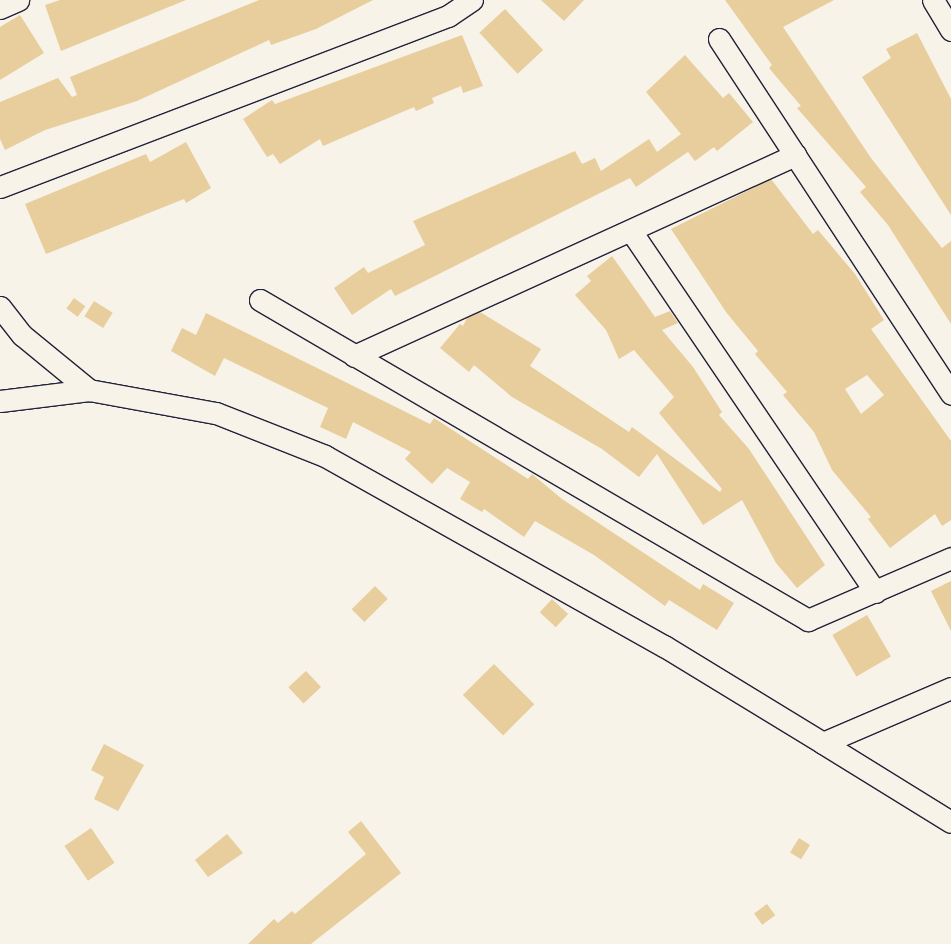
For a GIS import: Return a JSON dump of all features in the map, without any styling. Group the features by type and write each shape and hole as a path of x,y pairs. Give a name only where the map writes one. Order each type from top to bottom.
{"street":[{"path":"0,8 18,0"},
{"path":"0,187 448,16 472,0"},
{"path":"933,0 951,30"},
{"path":"719,39 951,394"},
{"path":"354,356 630,232 795,155"},
{"path":"630,232 875,592"},
{"path":"260,300 795,615 819,619 951,558"},
{"path":"0,307 22,335 89,390"},
{"path":"0,401 89,390 216,413 325,456 664,646 951,822"},
{"path":"823,743 951,688"}],"building":[{"path":"60,0 186,0 61,51 45,5"},
{"path":"259,0 373,0 316,29 271,45 269,40 137,101 45,130 5,150 0,139 0,102 58,78 72,97 77,95 70,77"},
{"path":"541,0 584,0 564,21"},
{"path":"725,0 834,0 783,27 871,158 942,248 951,241 951,324 888,225 860,192 866,187 797,108 801,106 769,68 772,65"},
{"path":"505,9 543,50 518,74 479,33"},
{"path":"20,15 44,53 0,80 0,27"},
{"path":"917,33 951,99 951,215 862,77 891,58 886,49"},
{"path":"462,35 483,86 463,93 461,86 432,98 434,103 416,111 414,107 323,146 320,139 280,164 273,154 267,157 243,119 272,100 275,104"},
{"path":"685,55 723,98 729,93 753,122 717,151 714,147 695,161 688,152 636,187 630,178 395,296 391,289 352,315 334,288 364,267 368,273 425,245 413,221 575,151 582,164 595,158 601,171 649,139 657,152 681,134 646,92"},
{"path":"186,142 211,188 186,203 184,199 46,254 25,204 146,154 150,162"},
{"path":"771,179 813,234 818,230 855,274 884,320 871,329 951,441 951,520 942,526 935,514 890,548 868,519 871,517 832,470 814,432 783,395 787,392 755,354 758,351 726,312 671,229","holes":["867,375 884,395 861,414 845,389"]},
{"path":"612,256 655,317 670,311 678,323 662,330 693,367 722,412 719,415 749,449 825,565 797,588 776,563 742,500 703,525 657,454 639,477 602,449 512,397 474,365 469,372 440,348 460,324 463,326 467,318 480,312 541,349 530,366 629,432 632,427 720,492 722,489 659,413 674,397 634,350 619,359 606,330 575,295 591,281 587,276"},
{"path":"74,298 85,306 78,317 66,309"},
{"path":"94,301 113,313 103,328 84,316"},
{"path":"206,313 430,424 434,418 528,479 532,474 562,499 700,590 703,584 734,603 717,630 669,600 665,606 594,555 535,521 524,537 484,509 482,512 460,499 470,482 447,468 432,484 405,459 411,452 353,422 346,439 320,427 328,408 224,358 215,376 171,351 182,328 196,335"},
{"path":"951,581 951,631 931,591"},
{"path":"375,586 388,599 364,622 352,609"},
{"path":"552,599 568,614 556,627 540,612"},
{"path":"867,615 891,657 856,677 832,635"},
{"path":"494,664 534,704 503,735 463,695"},
{"path":"306,671 321,687 303,703 288,687"},
{"path":"104,744 144,765 118,811 94,799 104,777 91,770"},
{"path":"361,821 401,873 311,944 248,944 274,919 278,923 292,911 295,914 366,854 348,832"},
{"path":"91,828 114,863 88,881 64,846"},
{"path":"227,834 243,853 208,877 195,860"},
{"path":"799,838 810,845 801,859 790,852"},
{"path":"767,904 775,915 762,925 754,913"}]}
